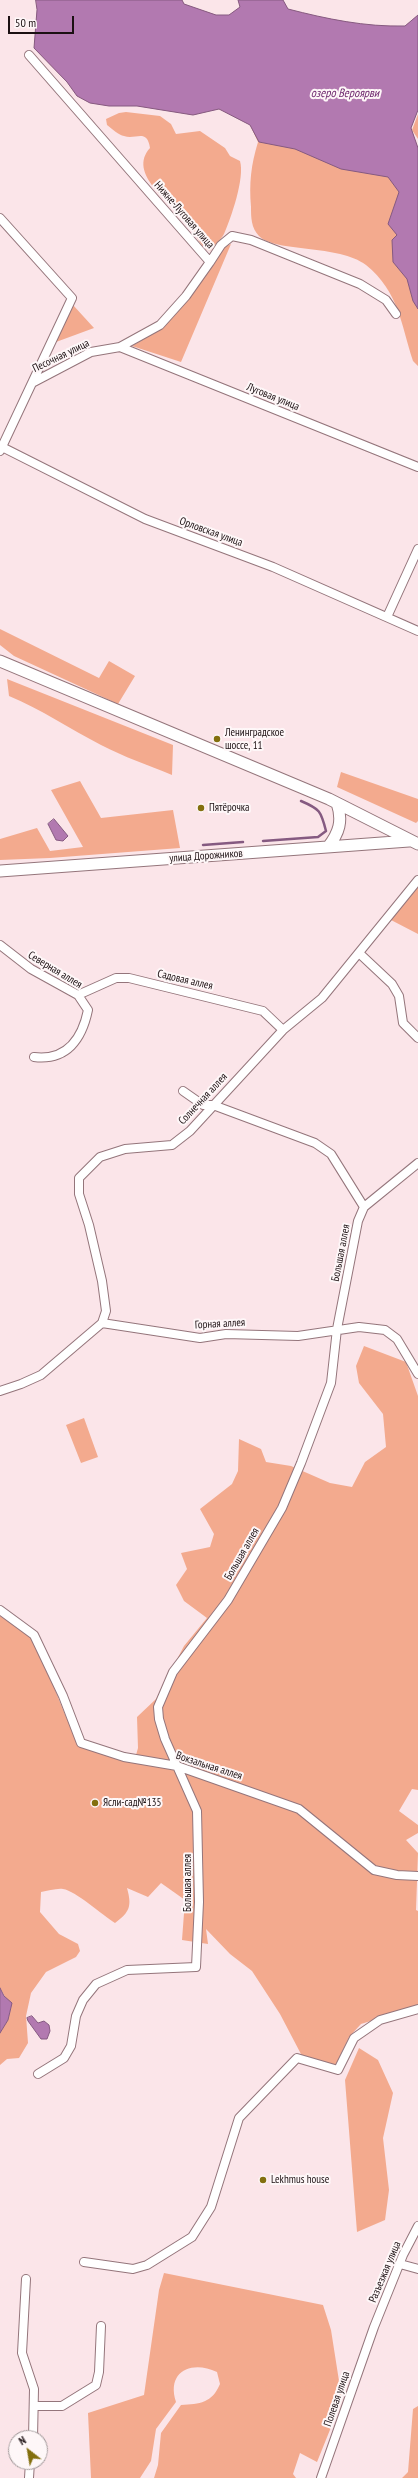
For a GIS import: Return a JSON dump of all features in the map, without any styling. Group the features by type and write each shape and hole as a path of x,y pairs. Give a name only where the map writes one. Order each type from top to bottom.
{"main road":[{"path":"0,661 338,803 415,843"},
{"path":"328,847 337,836 340,826 341,815 338,803"},
{"name":"улица Дорожников","path":"0,871 328,847 415,843"}],"street":[{"name":"Нижне-Луговая улица","path":"29,55 210,262 221,245 232,236 251,240 360,284 386,300 396,314"},
{"path":"0,218 72,298 32,383"},
{"name":"Песочная улица","path":"0,448 32,383 91,352 120,347 160,325 186,296 210,262"},
{"name":"Луговая улица","path":"120,347 418,467"},
{"name":"Орловская улица","path":"0,448 145,519 274,567 418,631"},
{"path":"387,617 418,549"},
{"name":"Солнечная аллея","path":"102,1322 106,1311 102,1281 89,1226 79,1194 79,1178 100,1157 125,1149 172,1145 204,1117 213,1105 283,1030 322,998 418,880"},
{"name":"Северная аллея","path":"0,945 31,969 78,995 88,1010 84,1028 75,1044 55,1056 45,1058 34,1057"},
{"path":"359,953 392,984 399,996 403,1023 418,1038"},
{"name":"Садовая аллея","path":"78,995 116,978 129,978 263,1011 283,1030"},
{"path":"183,1091 203,1105 213,1105 315,1143 331,1154 364,1207 418,1163"},
{"name":"Большая аллея","path":"38,2074 64,2058 71,2046 76,2016 83,2000 96,1984 127,1970 196,1967 199,1822 194,1800 177,1766 158,1719 158,1707 173,1672 228,1600 282,1508 301,1462 331,1382 337,1329 358,1221 364,1207"},
{"path":"0,1391 22,1384 41,1375 102,1322"},
{"name":"Горная аллея","path":"102,1322 200,1338 226,1334 298,1336 337,1329 359,1327 385,1330 397,1339 418,1374"},
{"name":"Вокзальная аллея","path":"0,1610 34,1635 64,1696 81,1743 124,1757 177,1766 299,1809 374,1870 398,1875 418,1876"},
{"path":"84,2262 133,2269 147,2265 192,2237 211,2207 239,2118 297,2058 338,2070 354,2038 380,2020 418,2009"},
{"name":"Разъезжая улица","path":"374,2328 400,2264 418,2226"},
{"path":"400,2264 418,2269"},
{"path":"26,2279 22,2352 32,2377 34,2406 32,2430"},
{"path":"34,2406 62,2406 96,2385 101,2326"},
{"name":"Полевая улица","path":"321,2478 374,2328"}],"shaded area":[{"name":"озеро Вероярви","path":"36,0 182,0 184,4 216,15 229,15 240,7 238,0 283,0 288,9 303,13 346,22 390,26 405,26 418,15 418,110 411,128 418,148 418,366 413,361 402,321 392,297 386,286 366,265 354,258 340,254 279,245 267,241 256,233 251,218 250,190 252,166 258,142 250,125 219,109 193,115 137,106 109,106 90,103 77,96 67,82 34,48 37,10"},
{"path":"126,112 160,116 171,124 176,134 200,131 225,148 230,156 240,161 241,177 230,218 224,234 210,251 206,249 199,241 186,219 153,187 147,177 144,167 144,158 150,148 149,142 146,138 144,136 128,137 122,135 107,125 106,119 119,113"},
{"path":"418,114 418,139 412,130"},
{"path":"231,244 181,362 132,346 163,328 189,299 224,247"},
{"path":"73,305 94,328 56,342"},
{"path":"0,629 99,678 109,661 135,676 118,704 14,656 0,645"},
{"path":"7,679 173,745 172,775 127,757 89,739 33,707 9,696"},
{"path":"341,772 418,799 418,821 416,823 337,787"},
{"path":"80,781 101,818 173,810 180,848 50,858 0,860 0,839 37,828 50,851 83,847 51,790"},
{"path":"418,887 418,934 391,920"},
{"path":"364,1346 406,1362 418,1396 418,1790 412,1789 399,1811 418,1825 418,1833 406,1840 418,1853 416,1910 418,1911 418,2006 361,2024 349,2037 335,2066 302,2056 280,2014 252,1971 230,1954 206,1929 208,1944 182,1940 185,1900 161,1883 148,1897 127,1888 129,1904 127,1912 115,1923 75,1894 63,1889 55,1889 41,1892 40,1912 59,1934 78,1944 80,1951 76,1957 46,1972 31,1993 26,2016 28,2043 19,2058 7,2059 0,2065 0,2033 8,2020 11,2007 0,1988 0,1616 34,1639 78,1746 134,1762 138,1748 137,1717 156,1699 184,1646 207,1618 184,1601 176,1585 187,1569 181,1553 210,1547 214,1534 200,1509 232,1484 238,1471 239,1439 261,1449 266,1462 291,1466 330,1483 352,1487 365,1462 386,1447 383,1414 359,1383 356,1366"},
{"path":"84,1418 98,1457 81,1463 66,1425"},
{"path":"359,2048 378,2060 393,2093 383,2138 389,2190 385,2220 357,2232 345,2080"},
{"path":"164,2273 323,2305 331,2330 342,2400 317,2462 300,2453 293,2474 296,2478 154,2478 158,2465 161,2433 181,2405 200,2403 209,2399 220,2384 217,2372 199,2367 190,2368 183,2371 178,2376 174,2391 176,2402 156,2429 151,2461 140,2478 91,2478 88,2413 144,2395 159,2290"},
{"path":"418,2406 418,2478 402,2478 408,2472 413,2409"}],"water":[{"name":"озеро Вероярви","path":"36,0 182,0 184,4 216,15 229,15 240,7 238,0 283,0 288,9 303,13 346,22 390,26 405,26 418,15 418,110 411,128 418,148 418,309 413,301 407,279 393,262 392,240 397,235 388,224 399,192 388,177 341,169 295,149 259,142 250,125 219,109 193,115 137,106 109,106 90,103 77,96 67,82 34,48 37,10"},
{"path":"54,819 68,836 63,841 56,840 48,824"},
{"path":"0,1988 4,1996 12,2003 8,2020 0,2033"},
{"path":"32,2016 38,2023 44,2021 49,2025 50,2031 47,2039 41,2039 28,2021 27,2018"}],"waterway":[{"path":"263,841 318,837 326,831 323,819 319,812 312,806 301,801"},
{"path":"203,845 243,842"}],"place":[{"name":"Ленинградское шоссе, 11","path":"217,739"},
{"name":"Пятёрочка","path":"201,808"},
{"name":"Ясли-сад№135","path":"95,1803"},
{"name":"Lekhmus house","path":"263,2180"}]}
